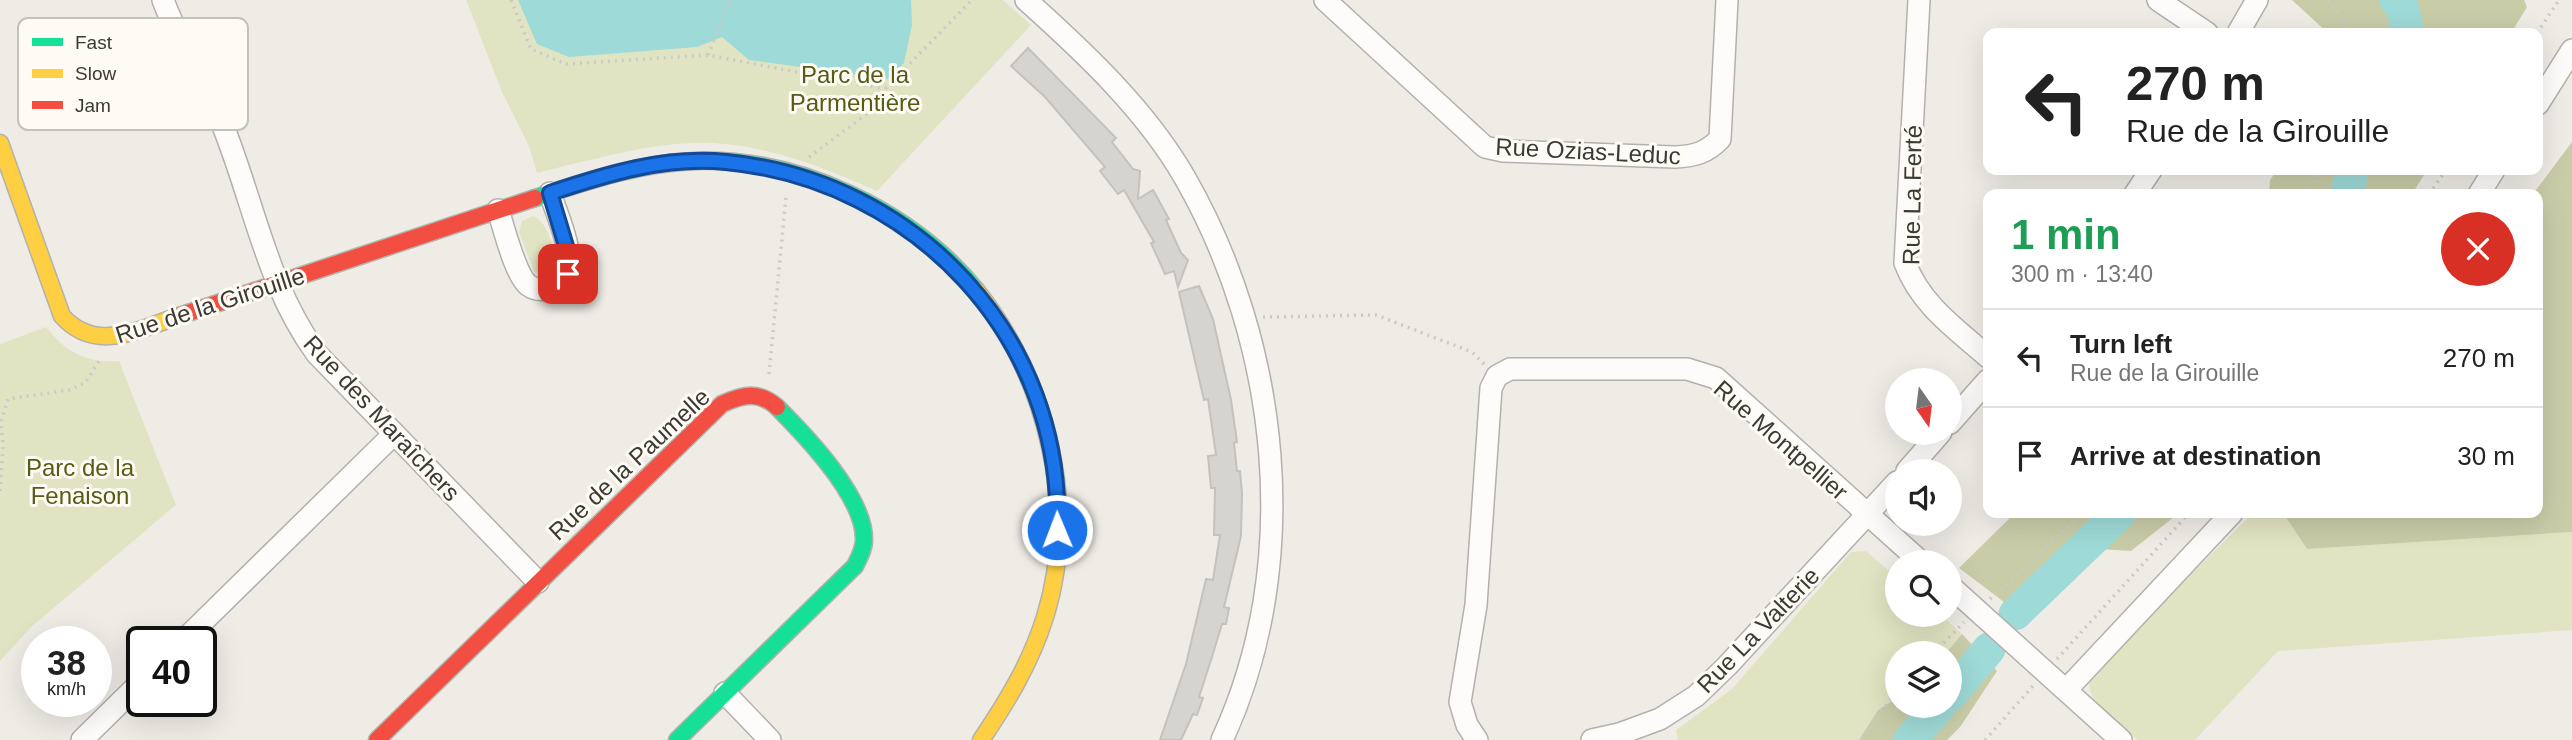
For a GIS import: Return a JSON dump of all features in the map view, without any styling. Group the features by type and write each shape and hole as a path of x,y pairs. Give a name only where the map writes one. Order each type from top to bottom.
{"street":[{"name":"Rue des Maraîchers","path":"163,0 172,18"},
{"path":"1026,0 1076,45 1127,101 1185,176 1224,256 1256,361 1270,449 1271,547 1257,636 1237,706 1222,740"},
{"name":"Rue Ozias-Leduc","path":"1325,0 1485,147 1503,151 1675,157 1695,156 1708,151 1720,139 1727,0"},
{"name":"Rue La Ferté","path":"1919,0 1906,263 1914,286 1927,304 1983,354"},
{"path":"2158,0 2200,28"},
{"path":"2241,28 2257,0"},
{"path":"2543,96 2572,50"},
{"name":"Rue des Maraîchers","path":"224,130 277,285 296,325 317,354 538,582"},
{"name":"Rue de la Girouille","path":"0,143 62,316 75,331 93,338 113,338 601,176 667,162 725,162 788,174 828,185 872,207 918,235 961,273 1002,327 1028,380 1048,435 1058,509 1055,572 1041,631 1012,696 981,740"},
{"path":"498,210 520,273 529,286 545,290 558,285 568,274 569,256 550,193"},
{"name":"Rue Montpellier","path":"1497,376 1510,369 1687,369 1716,378 1907,550"},
{"path":"1477,740 1467,725 1460,702 1476,605 1489,405 1491,388 1497,376"},
{"path":"1962,409 1983,386"},
{"name":"Rue de la Paumelle","path":"377,740 722,404 742,395 765,397"},
{"path":"677,740 855,566 864,549 863,529 842,489 817,451 765,397"},
{"path":"197,626 394,434"},
{"path":"1917,459 1930,445"},
{"name":"Rue La Valterie","path":"1592,740 1619,734 1660,719 1696,696 1885,495"},
{"path":"2067,688 2227,518"},
{"path":"1962,596 2067,688 2121,740"},
{"path":"725,693 770,740"},
{"path":"82,740 126,697"}],"path":[{"path":"510,0 531,48 566,64 708,55 885,89"},
{"path":"708,55 730,0"},
{"path":"765,397 788,174 834,136 879,105 885,89 972,0"},
{"path":"2328,0 2349,28"},
{"path":"2540,28 2559,0"},
{"path":"1244,317 1376,315 1472,352 1497,376"},
{"path":"0,491 3,446 1,422 8,399 69,390 86,383 113,338"},
{"path":"1945,641 1959,625 1980,612 1994,594 2078,518"},
{"path":"1985,740 2185,518"},
{"path":"1861,740 1885,706"}],"green space":[{"name":"Parc de la Parmentière","path":"466,0 1003,0 1031,25 877,191 776,153 712,143 645,148 537,173 529,146 502,92"},
{"path":"2292,0 2524,0 2527,7 2514,28 2323,28"},
{"path":"2572,142 2572,532 2307,549 2286,518 2543,518 2543,189 2537,189"},
{"path":"2274,175 2424,175 2415,189 2269,189"},
{"path":"533,216 547,230 554,254 555,267 545,275 534,272 519,232 522,221"},
{"name":"Parc de la Fenaison","path":"46,327 62,344 78,354 97,360 119,361 176,505 32,626 21,626 21,638 0,661 0,344"},
{"path":"2010,518 2173,518 2131,551 2083,548 2012,608 1962,570 1962,565"},
{"path":"2248,518 2286,518 2307,549 2572,532 2572,630 2278,651 2195,740 2138,740 2096,702 2089,683 2091,672"},
{"path":"1866,551 1885,568 1885,627 1954,627 1962,634 1956,641 1885,641 1885,706 1878,710 1859,740 1678,740 1676,730 1732,689 1851,552"},
{"path":"1962,634 1997,671 1960,727 1947,740 1859,740 1878,710 1885,706 1885,718 1962,718 1962,641 1956,641"}],"water":[{"path":"518,0 911,0 912,25 904,63 888,79 749,60 722,37 697,47 569,57 537,44"}],"building":[{"path":"1028,48 1116,138 1112,142 1133,169 1140,171 1138,199 1153,190 1169,219 1166,220 1181,253 1188,260 1178,287 1174,271 1165,274 1151,243 1154,242 1124,190 1118,194 1100,171 1105,167 1045,97 1011,66"},
{"path":"1199,286 1213,319 1231,400 1237,442 1234,443 1237,471 1240,471 1242,493 1241,536 1224,607 1229,608 1226,624 1222,624 1199,697 1203,698 1197,715 1193,714 1181,740 1160,740 1186,664 1206,579 1213,580 1220,535 1214,535 1215,488 1211,488 1208,456 1216,455 1208,399 1204,400 1179,292"}],"waterway":[{"path":"2396,0 2402,7 2407,28"},
{"path":"2347,189 2352,175"},
{"path":"2015,614 2115,518"},
{"path":"1962,681 1989,649"},
{"path":"1910,740 1929,718"}],"traffic: fast":[{"path":"535,198 614,174 674,162 734,162 773,168 850,194 886,213 949,261 976,290"},
{"path":"677,740 855,566 862,550 862,523 845,487 818,450 777,407"}],"traffic: slow":[{"path":"0,143 62,316 89,334 103,336 133,332 179,316"},
{"path":"976,290 1001,325 1022,363 1038,403 1050,446 1057,489 1059,532 1055,575 1039,634 1018,681 981,740"}],"traffic: jam":[{"path":"179,316 535,198"},
{"path":"377,740 722,404 737,398 757,396 777,407"}],"route":[{"path":"568,274 569,256 550,193 601,176 667,162 725,162 775,170 828,185 872,207 918,235 961,273 1002,327 1028,380 1048,435 1058,509 1057,530"}]}
